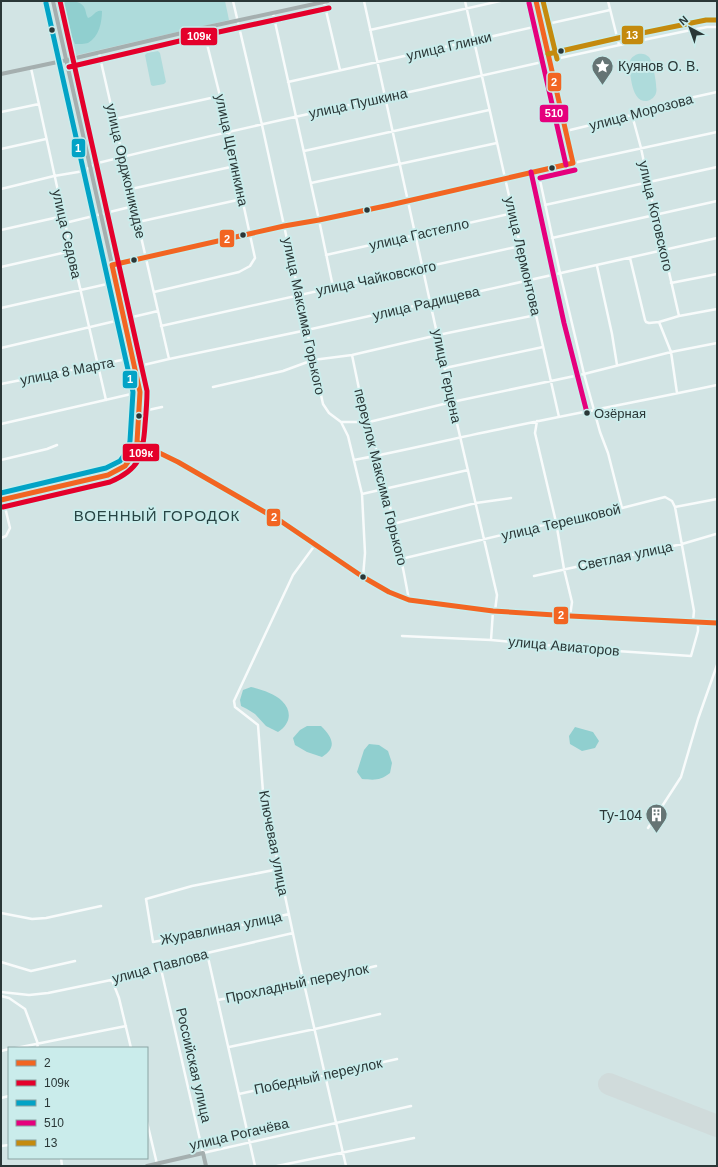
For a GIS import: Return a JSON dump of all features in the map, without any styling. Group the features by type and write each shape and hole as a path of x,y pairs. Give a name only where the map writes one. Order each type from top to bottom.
{"street":[{"path":"2,500 92,480 114,473 125,466 131,459 138,442 140,392 53,1"},
{"name":"улица Максима Горького","path":"233,1 262,125 323,404 329,413 341,422 348,436 362,494 365,553 362,577"},
{"name":"улица Герцена","path":"364,1 452,402 497,595 490,640"},
{"name":"улица Лермонтова","path":"464,1 559,417"},
{"path":"370,30 500,1"},
{"path":"536,1 573,163"},
{"path":"608,1 619,45"},
{"path":"1,74 99,53 203,28 326,2 340,70"},
{"name":"улица Глинки","path":"288,82 610,10"},
{"path":"273,13 333,287"},
{"name":"улица Пушкина","path":"1,189 54,176 84,171 94,164 229,132 619,45 707,27 717,27"},
{"name":"улица Щетинкина","path":"154,292 239,272 250,266 255,258 229,132 203,28"},
{"name":"улица Орджоникидзе","path":"99,53 124,156 169,359"},
{"name":"улица Седова","path":"31,68 64,222 106,400"},
{"name":"улица Морозова","path":"566,131 632,115 676,101 717,92"},
{"path":"115,119 220,96"},
{"path":"1,112 39,104"},
{"path":"304,151 489,110"},
{"name":"улица Котовского","path":"632,115 641,148 679,316"},
{"path":"112,265 717,132"},
{"path":"1,149 46,139"},
{"path":"311,183 497,143"},
{"path":"131,189 235,166"},
{"path":"545,205 717,167"},
{"path":"538,171 584,374 608,453 622,508"},
{"path":"138,222 242,199"},
{"path":"552,238 717,201"},
{"path":"64,222 101,215 134,206"},
{"name":"улица Гастелло","path":"326,255 513,213"},
{"path":"1,230 63,216"},
{"name":"улица Радищева","path":"135,367 597,266 717,238"},
{"name":"улица Чайковского","path":"162,326 299,294 520,246"},
{"path":"1,267 71,252"},
{"path":"630,258 646,322 659,322 679,316 717,309"},
{"path":"597,266 612,334 617,365"},
{"path":"671,283 717,274"},
{"path":"1,308 116,282"},
{"path":"1,348 158,311"},
{"path":"213,387 283,371 313,360 352,355 438,335 536,315"},
{"path":"659,322 671,352 676,393"},
{"path":"341,422 369,422 452,402 584,374 671,352 717,343"},
{"path":"445,368 544,347"},
{"name":"переулок Максима Горького","path":"352,355 365,418 369,422 378,456 409,600"},
{"name":"улица 8 Марта","path":"1,384 132,358"},
{"path":"354,460 717,385"},
{"path":"1,424 140,392"},
{"path":"139,412 162,407"},
{"path":"537,421 535,433 556,522 564,569 572,602 570,616"},
{"path":"138,442 178,462 282,522 362,577 389,592 409,600 494,611 717,623"},
{"path":"1,460 47,449 57,445"},
{"path":"362,494 468,470"},
{"path":"1,490 2,500 10,528 6,536 1,538"},
{"name":"улица Терешковой","path":"401,559 665,497 672,501 675,507"},
{"path":"393,524 476,504 511,498"},
{"path":"692,622 694,611 675,507 717,499"},
{"name":"Светлая улица","path":"534,576 682,544 716,534"},
{"name":"Ключевая улица","path":"315,545 293,575 234,702 235,707 258,725 262,792 274,839 293,933 346,1166"},
{"name":"улица Авиаторов","path":"402,636 490,640 587,649 691,656 698,631 698,623"},
{"path":"648,828 681,777 717,665"},
{"name":"Журавлиная улица","path":"279,869 192,886 146,899 154,942 225,929 289,914"},
{"path":"1,913 32,919 46,918 101,906"},
{"name":"улица Павлова","path":"1,992 29,995 112,980 161,969 182,962 190,957 293,933"},
{"path":"207,953 255,1166"},
{"path":"1,962 31,971 75,961"},
{"name":"Прохладный переулок","path":"218,1000 376,966"},
{"name":"Российская улица","path":"161,969 206,1166"},
{"path":"112,980 119,998 130,1047"},
{"path":"1,996 9,998 25,1009 38,1044 37,1047"},
{"path":"229,1047 380,1014"},
{"path":"22,1047 126,1026"},
{"name":"Победный переулок","path":"239,1094 397,1059"},
{"name":"улица Рогачёва","path":"147,1166 411,1106"},
{"path":"148,1126 157,1164"},
{"path":"277,1166 414,1138"}],"shaded area":[{"path":"56,1 225,1 229,20 69,57"},
{"path":"62,1 81,4 85,9 88,18 98,11 102,11 97,33 88,43 75,44 71,35"},
{"path":"158,51 160,53 166,82 164,84 153,86 151,85 145,55 147,53"},
{"path":"638,54 644,54 649,57 655,75 656,93 653,98 647,101 642,101 638,98 633,88 629,66 631,58"},
{"path":"251,687 263,690 279,698 288,709 289,718 282,729 278,732 266,726 255,714 241,706 240,700 243,690"},
{"path":"307,726 321,726 328,734 332,742 330,749 322,757 307,752 295,745 293,738 300,730"},
{"path":"575,727 593,732 599,741 595,748 582,751 570,744 569,736"},
{"path":"369,744 379,745 388,751 392,763 390,773 380,779 362,779 357,772 364,750"}],"runway":[{"path":"609,1084 717,1126"}],"transit line":[{"name":"109к","path":"3,507 110,482 128,472 134,466 138,460 143,445 147,391 60,1"},
{"name":"2","path":"536,1 573,163"},
{"name":"13","path":"543,1 557,59"},
{"name":"1","path":"1,493 106,468 120,461 128,450 130,441 133,392 46,3"},
{"name":"510","path":"529,3 566,165"},
{"name":"109к","path":"69,67 329,8"},
{"name":"13","path":"548,54 706,20 717,20"},
{"name":"2","path":"112,265 284,226 390,205 573,163"},
{"name":"510","path":"540,178 575,170"},
{"name":"510","path":"531,172 564,323 587,413"},
{"name":"2","path":"1,500 108,475 125,466 135,452 140,392 112,265"},
{"name":"2","path":"137,442 178,462 282,522 363,577 389,592 409,600 493,611 717,623"}],"place":[{"name":"Куянов О. В.","path":"602,86"},
{"name":"Озёрная","path":"587,413"},
{"name":"Ту-104","path":"657,834"}],"district":[{"name":"ВОЕННЫЙ ГОРОДОК","path":"157,515"}]}
